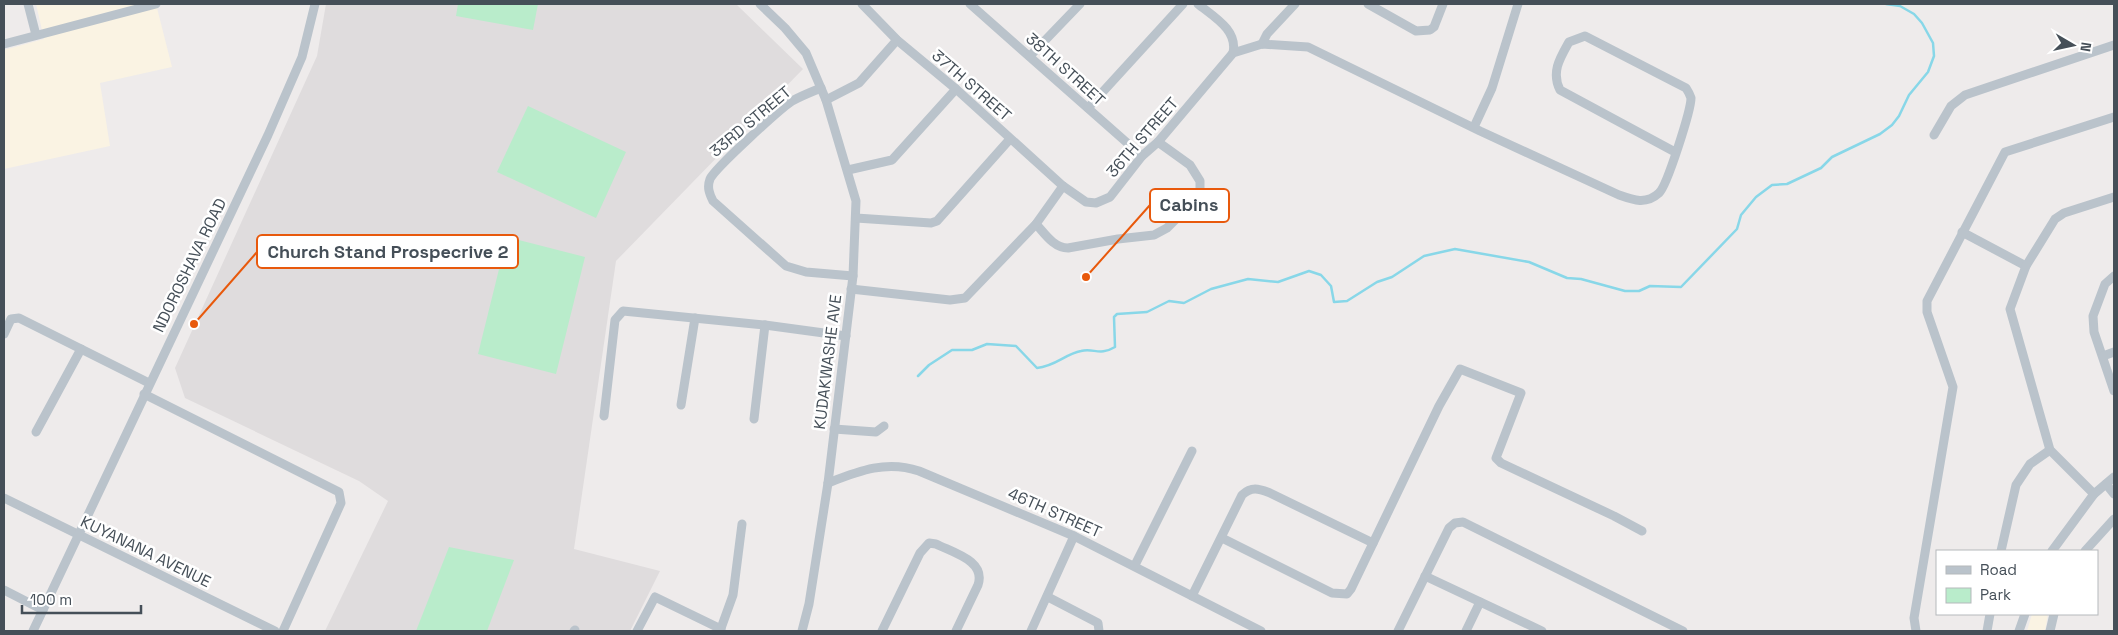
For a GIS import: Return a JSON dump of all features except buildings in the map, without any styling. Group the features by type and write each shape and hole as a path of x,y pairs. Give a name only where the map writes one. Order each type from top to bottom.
{"street":[{"path":"28,4 36,35"},
{"path":"4,44 156,4"},
{"name":"NDOROSHAVA ROAD","path":"33,631 298,68 309,34 315,4"},
{"name":"KUDAKWASHE AVE","path":"760,4 801,45 826,100 856,201 853,276 828,483 809,604 802,631"},
{"name":"37TH STREET","path":"862,4 873,7 897,40 956,89 1063,186"},
{"path":"1030,56 1080,4"},
{"path":"1088,108 1183,4"},
{"path":"1198,4 1227,28 1235,43 1233,53 1262,44 1308,47 1474,127 1637,202 1648,200 1662,189 1687,118 1691,97 1686,88 1586,36 1569,42 1556,70 1555,80 1560,90 1675,152"},
{"path":"1262,44 1267,34 1295,4"},
{"path":"1368,4 1416,31 1422,32 1434,27 1443,4"},
{"path":"1474,127 1492,88 1518,4"},
{"name":"38TH STREET","path":"974,5 1142,156"},
{"path":"826,100 858,83 897,40"},
{"path":"1934,135 1951,106 1965,96 2114,45"},
{"name":"36TH STREET","path":"1063,186 1086,202 1104,201 1110,197 1142,156 1158,142 1233,53"},
{"name":"33RD STREET","path":"821,88 791,102 716,169 708,186 713,201 786,266 806,272 853,276"},
{"path":"848,170 892,160 956,89"},
{"path":"1916,631 1914,618 1953,387 1927,312 1927,301 2005,152 2114,117"},
{"path":"856,218 930,223 937,221 1010,139"},
{"path":"1036,224 1060,248 1154,235 1167,228 1200,191 1200,181 1190,165 1158,142"},
{"path":"851,289 950,300 965,298 1036,224 1063,186"},
{"path":"2094,494 2050,450 2010,309 2026,266 2058,216 2114,197"},
{"path":"1962,232 2026,266"},
{"path":"2114,276 2105,284 2093,316 2094,332 2114,391"},
{"path":"604,416 618,315 623,311 765,325 846,336"},
{"path":"4,334 11,319 19,318 149,382"},
{"path":"681,406 695,318"},
{"path":"754,419 765,325"},
{"path":"36,432 81,349"},
{"path":"2103,356 2114,352"},
{"path":"1222,538 1332,593 1346,594 1351,589 1372,543 1460,369 1521,393 1496,458 1501,463 1642,531"},
{"path":"144,394 339,492 341,503 283,631"},
{"path":"834,429 876,432 884,426"},
{"path":"2001,550 2016,485 2030,464 2050,450"},
{"path":"1135,565 1192,451"},
{"name":"46TH STREET","path":"828,483 860,470 890,465 919,471 1074,536 1135,565 1261,631"},
{"path":"2053,550 2094,494 2114,477"},
{"path":"2106,484 2114,494"},
{"path":"1192,596 1242,495 1248,489 1255,488 1372,543"},
{"name":"KUYANANA AVENUE","path":"4,498 275,631"},
{"path":"2086,550 2114,519"},
{"path":"1398,631 1449,528 1456,523 1463,522 1683,631"},
{"path":"637,631 653,598 720,630 733,595 742,524"},
{"path":"1031,631 1074,536"},
{"path":"882,631 920,553 929,543 936,544 967,560 979,569 981,576 978,585 956,631"},
{"path":"1425,576 1542,631"},
{"path":"4,590 43,610"},
{"path":"1048,596 1098,623 1099,631"},
{"path":"1466,631 1480,602"},
{"path":"1987,631 1990,615"},
{"path":"2019,631 2025,615"},
{"path":"2050,631 2054,615"}],"shaded area":[{"path":"36,4 156,4 172,67 100,83 110,146 4,169 4,50 44,39"},
{"path":"326,4 736,4 803,69 616,261 574,549 660,571 630,631 325,631 388,501 359,481 185,398 175,368 317,56"},
{"path":"2032,615 2048,615 2045,631 2027,631"}],"green space":[{"path":"458,4 538,4 533,30 456,16"},
{"path":"528,106 626,152 596,218 497,172"},
{"path":"507,237 585,257 556,374 478,354"},
{"path":"449,547 514,560 487,631 416,631"}],"waterway":[{"path":"918,376 929,365 952,350 972,350 987,344 1016,346 1037,368 1050,365 1081,351 1110,350 1115,347 1114,317 1117,314 1147,312 1169,301 1184,303 1211,289 1248,279 1278,282 1309,271 1321,275 1331,286 1334,302 1347,301 1377,282 1392,277 1424,256 1455,249 1529,262 1567,278 1581,279 1625,291 1639,291 1650,286 1681,287 1737,229 1741,215 1756,197 1772,185 1787,184 1821,168 1832,157 1880,134 1892,125 1899,116 1909,95 1928,72 1934,56 1933,43 1922,23 1914,14 1900,6 1886,4"}],"place":[{"name":"Cabins","path":"1086,277"},
{"name":"Church Stand Prospecrive 2","path":"194,324"}]}
